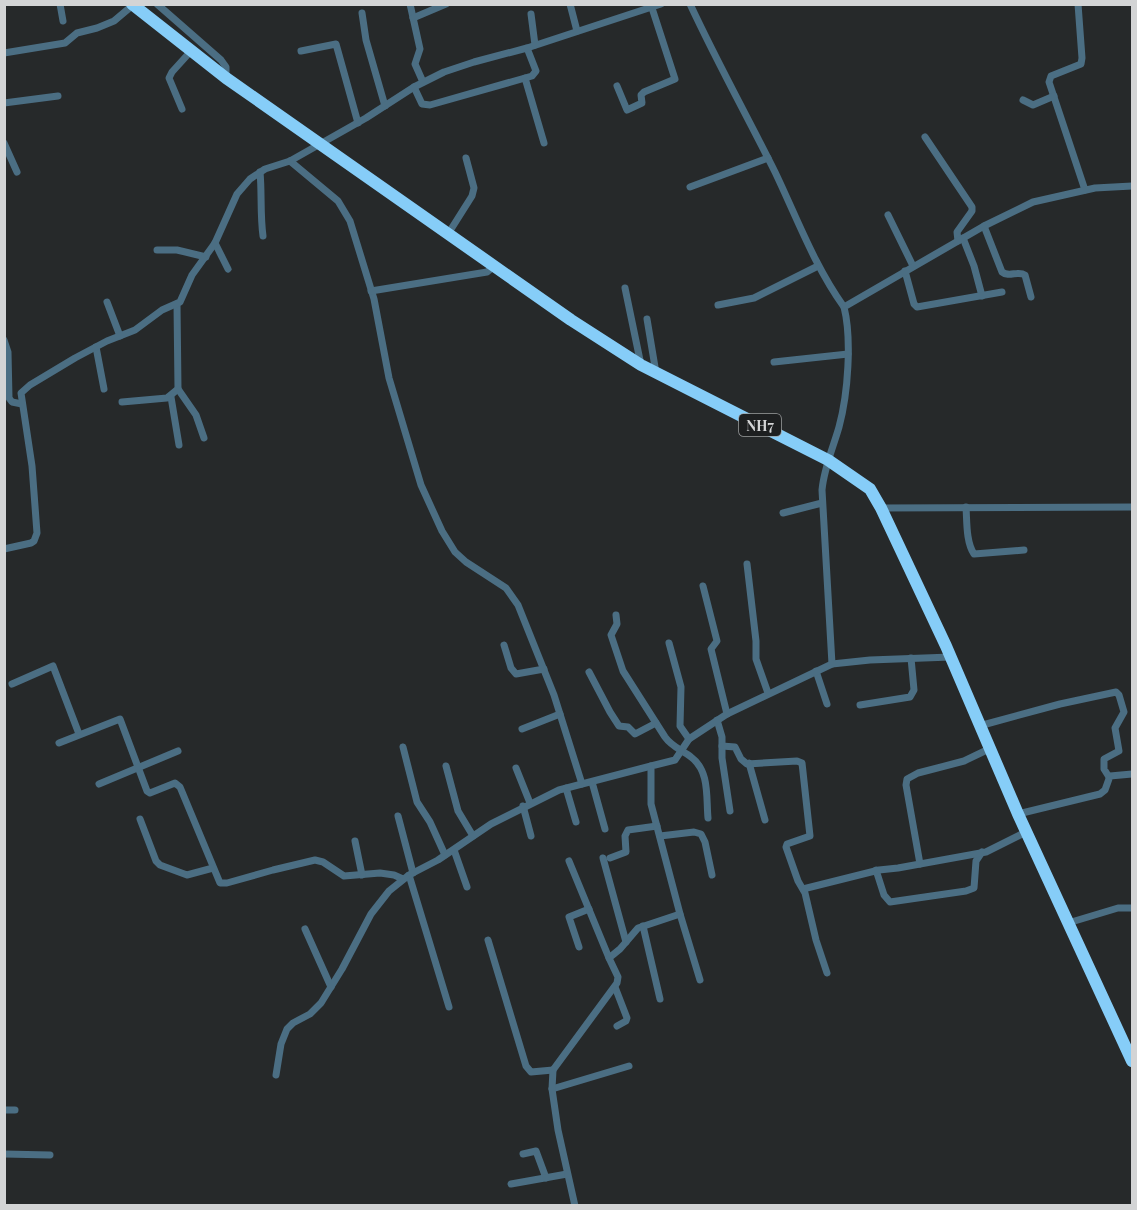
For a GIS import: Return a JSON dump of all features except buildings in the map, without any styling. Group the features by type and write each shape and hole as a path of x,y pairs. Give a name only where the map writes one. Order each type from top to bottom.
{"highway":[{"name":"NH7","path":"132,5 225,78 448,234 492,269 641,365 828,460 870,489 951,657 1026,832 1132,1061"}],"street":[{"path":"60,4 63,21"},
{"path":"158,4 221,60 226,67 225,78"},
{"path":"410,4 420,49 415,64 423,82"},
{"path":"413,18 446,4"},
{"path":"570,4 577,31"},
{"path":"4,549 31,543 37,533 32,466 21,393 24,389 96,347 135,330 167,307 182,300 192,275 215,243 237,194 250,179 272,165 290,161 318,143 358,123 414,87 444,72 661,4"},
{"path":"690,4 715,59 768,158 818,266 844,306 849,327 842,414 823,477 822,503 832,664"},
{"path":"1078,4 1081,64 1051,76 1049,82 1085,190"},
{"path":"4,53 65,43 77,33 114,21 132,5"},
{"path":"617,86 627,110 642,104 642,93 675,79 652,8"},
{"path":"362,13 366,40 385,106"},
{"path":"414,87 420,102 430,105 532,76 536,71 531,46 531,14"},
{"path":"301,51 336,44 358,123"},
{"path":"182,109 169,78 191,51"},
{"path":"525,78 544,143"},
{"path":"4,103 58,96"},
{"path":"1023,100 1034,105 1054,96"},
{"path":"925,137 972,207 972,211 957,232 975,266 982,296"},
{"path":"4,143 17,172"},
{"path":"448,234 472,196 473,182 466,158"},
{"path":"690,187 768,158"},
{"path":"290,161 333,196 345,210 354,231 371,291 389,378 421,485 442,531 455,552 465,562 506,588 512,596 544,669 582,784"},
{"path":"260,172 262,195 260,215 263,236"},
{"path":"844,306 984,226 1033,202 1085,190 1132,186"},
{"path":"888,215 913,267"},
{"path":"984,226 1002,272 1025,275 1031,297"},
{"path":"215,243 228,269"},
{"path":"157,250 177,250 206,257"},
{"path":"718,305 754,298 818,266"},
{"path":"371,291 492,269"},
{"path":"905,271 917,308 1002,292"},
{"path":"625,288 641,365"},
{"path":"107,302 120,336"},
{"path":"177,303 178,389 192,408 204,438"},
{"path":"647,319 656,373"},
{"path":"4,340 8,352 7,382 10,400 22,404"},
{"path":"96,347 104,389"},
{"path":"774,362 848,354"},
{"path":"122,402 171,397 178,389"},
{"path":"171,397 179,445"},
{"path":"783,513 822,503"},
{"path":"966,507 967,530 974,554 1024,550"},
{"path":"881,508 1132,507"},
{"path":"747,564 756,659 768,693"},
{"path":"703,586 717,641 711,649 727,714"},
{"path":"616,615 617,624 611,635 619,661 669,743 696,761 703,774 707,790 708,818"},
{"path":"669,643 681,687 680,726 689,739"},
{"path":"504,645 511,668 516,674 544,669"},
{"path":"276,1075 281,1044 287,1029 315,1010 331,987 371,914 389,891 473,836 526,805 566,788 675,760 689,739 717,720 768,693 832,664 850,661 951,657"},
{"path":"860,705 910,697 914,690 911,658"},
{"path":"12,684 53,666 79,734"},
{"path":"816,671 827,704"},
{"path":"590,672 619,726 628,728 635,734 656,723"},
{"path":"980,726 1115,691 1119,695 1124,712 1115,728 1119,751 1105,757 1103,761 1104,769 1109,777 1105,790 1100,794 1018,814"},
{"path":"522,729 560,714"},
{"path":"59,743 120,719 137,768 149,793 175,783 180,787 218,880 224,884 315,860 323,862 344,876 388,873 409,876"},
{"path":"717,720 722,736 722,758 730,811"},
{"path":"722,746 735,747 744,763 797,761 802,763 810,836 787,844 786,847 803,889 827,974"},
{"path":"403,747 417,802 430,822 445,855"},
{"path":"920,864 906,785 907,779 918,773 964,760 989,749"},
{"path":"99,784 178,751"},
{"path":"749,763 765,820"},
{"path":"446,766 459,811 473,836"},
{"path":"651,766 651,804 700,980"},
{"path":"516,768 531,836"},
{"path":"1109,777 1132,774"},
{"path":"592,782 604,829"},
{"path":"566,788 576,822"},
{"path":"398,816 409,876 449,1007"},
{"path":"140,819 156,861 160,865 187,875 213,868"},
{"path":"626,942 606,858 626,852 625,836 628,830 657,826"},
{"path":"660,836 694,832 701,834 712,875"},
{"path":"803,889 876,870 982,852 1026,832"},
{"path":"355,841 362,875"},
{"path":"454,850 467,887"},
{"path":"876,870 884,895 890,902 966,891 974,888 976,859 982,852"},
{"path":"569,861 618,977 615,987 553,1070 552,1089 574,1206"},
{"path":"1068,923 1118,908 1132,908"},
{"path":"579,947 569,917 589,909"},
{"path":"609,958 643,926 680,914"},
{"path":"643,926 660,999"},
{"path":"305,929 331,987"},
{"path":"488,940 526,1066 531,1072 553,1070"},
{"path":"615,987 627,1018 617,1026"},
{"path":"552,1089 629,1066"},
{"path":"4,1110 15,1110"},
{"path":"523,1154 536,1151 546,1178"},
{"path":"4,1154 50,1155"},
{"path":"511,1184 567,1174"}]}
